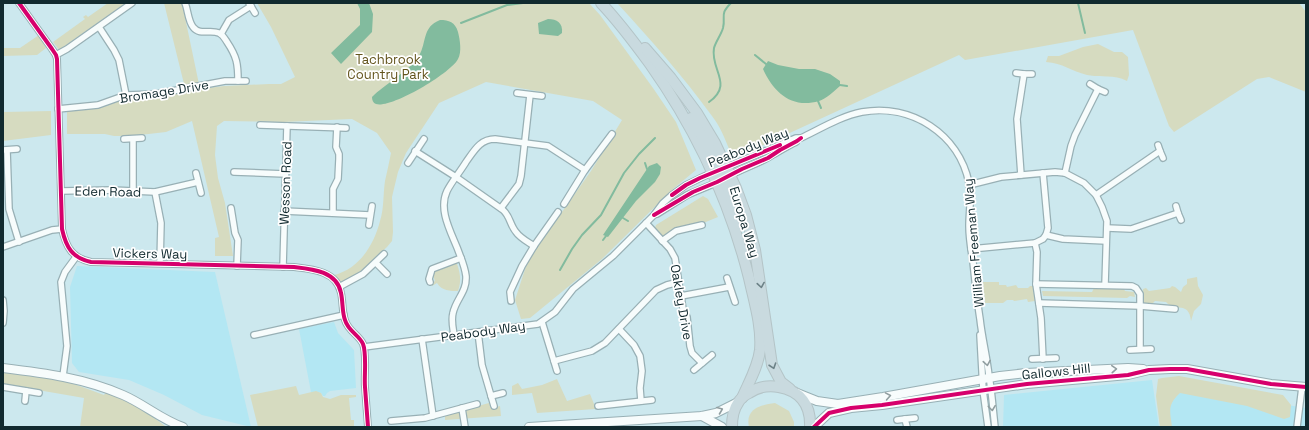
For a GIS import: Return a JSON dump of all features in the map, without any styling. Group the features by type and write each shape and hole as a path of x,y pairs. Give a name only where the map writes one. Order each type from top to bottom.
{"highway":[{"name":"Europa Way","path":"601,3 629,34 652,55 686,97 715,143 752,292 760,349 756,367 733,417 732,427"},
{"name":"Europa Way","path":"629,34 669,92 685,119 722,174 746,215 755,250 772,365 781,382 793,391 803,401 808,409 810,416 810,427"},
{"path":"740,400 755,389 764,386 776,386 793,391"}],"street":[{"path":"20,3 56,55 62,229 66,242 76,257 65,272 61,282 67,346 63,376"},
{"path":"56,55 67,49 132,3"},
{"path":"185,3 190,23 193,28 201,32 217,32 221,34 236,56 238,81"},
{"path":"221,34 228,20 250,4 255,13"},
{"path":"99,27 120,60 126,95"},
{"path":"1016,73 1032,74"},
{"path":"1021,175 1017,119 1024,74"},
{"name":"Bromage Drive","path":"58,109 98,105 126,95 156,94 217,83 246,81"},
{"path":"1090,84 1105,92"},
{"path":"1065,173 1075,135 1098,89"},
{"path":"517,93 542,96"},
{"path":"501,208 518,184 521,176 530,95"},
{"name":"William Freeman Way","path":"801,138 846,117 862,112 880,110 895,111 910,115 937,129 948,140 956,151 966,172 969,184 969,230 987,389"},
{"name":"Wesson Road","path":"260,125 287,126 282,267"},
{"path":"287,126 346,128"},
{"path":"333,212 333,189 338,179 339,159 339,154 336,147 337,127"},
{"path":"564,204 585,170 612,134"},
{"path":"124,139 142,138"},
{"name":"Peabody Way","path":"654,215 722,174 796,138 801,138"},
{"name":"Peabody Way","path":"364,347 538,324 555,312 573,289 613,256 663,204 680,189 693,181 722,174 768,158 801,138"},
{"path":"133,139 133,190"},
{"path":"408,163 424,139"},
{"path":"454,335 452,313 465,288 466,276 447,221 444,209 445,198 448,190 476,147 484,141 490,139 544,145 552,148 585,170"},
{"path":"1158,145 1163,158"},
{"path":"17,149 5,150 5,195 19,242"},
{"path":"415,151 501,208 507,214 512,227 518,234 534,246"},
{"path":"1096,195 1160,151"},
{"path":"234,172 285,174"},
{"path":"971,248 1035,243 1043,239 1048,228 1043,173"},
{"path":"969,184 999,178 1043,173 1065,173 1084,183 1096,195 1105,214 1107,228 1105,285"},
{"path":"196,174 200,193"},
{"name":"Eden Road","path":"60,191 133,190 155,192 198,182"},
{"path":"155,192 162,228 160,263"},
{"path":"370,225 372,206"},
{"path":"1176,206 1181,220"},
{"path":"231,208 234,233 238,240 237,266"},
{"path":"284,211 333,212 370,215"},
{"path":"511,301 510,292 522,266 558,212"},
{"path":"1107,228 1131,228 1178,213"},
{"name":"Oakley Drive","path":"646,223 670,249 675,258 683,309 687,317 690,346 692,352 702,363"},
{"path":"662,241 676,231 702,225"},
{"path":"3,247 52,230 62,229"},
{"path":"1046,235 1063,239 1106,241"},
{"path":"1035,243 1037,252 1036,284 1043,358"},
{"path":"368,427 364,347 360,339 348,327 344,315 339,287 363,274 384,254"},
{"name":"Vickers Way","path":"76,257 90,262 314,269 321,271 334,280 339,287"},
{"path":"430,282 429,279 432,269 461,258"},
{"path":"376,263 387,274"},
{"path":"726,278 735,302"},
{"path":"554,361 598,348 605,343 659,288 679,282"},
{"path":"1036,284 1132,286 1136,288 1140,294 1140,349"},
{"path":"681,296 729,287"},
{"path":"3,300 3,323"},
{"path":"1039,303 1175,308"},
{"path":"254,335 344,315"},
{"path":"542,322 557,371"},
{"path":"619,329 634,345 640,356 642,371 640,388 641,401"},
{"path":"478,332 482,365 494,406"},
{"path":"422,339 433,416"},
{"path":"1130,350 1151,349"},
{"path":"694,370 712,355"},
{"path":"1032,359 1056,358"},
{"path":"3,368 63,376 104,387 149,409 171,424 183,427"},
{"name":"Gallows Hill","path":"793,391 817,401 838,404 986,378 1026,373 1128,368 1149,370 1187,369 1271,384 1304,387"},
{"name":"Gallows Hill","path":"814,427 829,413 837,410 1059,380 1128,375 1149,370"},
{"path":"1297,427 1304,387"},
{"path":"3,388 39,393"},
{"path":"987,389 988,427"},
{"path":"987,389 995,427"},
{"path":"25,401 26,391"},
{"path":"491,396 503,393"},
{"path":"598,406 652,400"},
{"path":"529,427 702,416 716,413 740,400"},
{"path":"391,421 425,418 477,404"},
{"path":"462,408 465,427"},
{"path":"702,416 722,427"},
{"path":"897,420 914,418"},
{"path":"905,419 907,427"}],"shaded area":[{"path":"357,3 369,3 373,14 372,32 341,64 331,53 360,25 360,9"},
{"path":"548,19 559,22 562,27 562,33 558,36 539,34 538,23"},
{"path":"440,20 451,22 457,29 460,46 458,59 444,73 433,81 407,96 384,104 374,103 372,97 403,72 419,56 430,27"},
{"path":"768,61 778,65 799,69 815,69 830,74 840,81 840,86 827,97 819,101 800,103 792,101 778,92 767,78 763,69"},
{"path":"657,163 661,167 660,174 655,182 636,201 608,237 603,235 649,166"},
{"path":"77,266 215,272 251,427 202,415 164,395 129,380 79,372 72,363 70,287"},
{"path":"334,322 338,333 354,350 356,388 330,391 323,396 319,392 311,392 299,329"},
{"path":"1152,380 1159,427 1003,427 1004,395"},
{"path":"1165,385 1306,408 1306,427 1168,427"}],"green space":[{"path":"108,3 126,3 59,50 53,42 85,19 83,17 86,15 88,17"},
{"name":"Tachbrook Country Park","path":"164,3 182,3 200,89 224,86 281,84 295,77 271,27 257,3 589,3 600,15 676,122 696,170 673,189 602,259 530,318 521,319 515,300 528,260 591,171 622,120 593,101 486,82 439,103 406,153 398,172 392,197 392,241 360,272 345,281 340,281 334,275 351,267 364,255 374,239 381,216 385,181 391,153 377,133 352,119 283,122 224,121 217,126 215,155 218,178 225,203 233,256 215,256 215,238 219,237 192,121 166,132 131,136 67,134 67,111 106,106 128,97 146,98 186,92"},
{"path":"617,3 1299,3 1306,12 1306,92 1269,77 1257,79 1174,132 1169,126 1133,30 965,60 959,55 742,155 730,151 717,124 701,101 642,30"},
{"path":"39,35 46,48 37,55 3,56 3,48 20,48"},
{"path":"1098,44 1114,52 1122,52 1128,57 1129,75 1127,81 1112,77 1087,75 1062,65 1046,62 1048,56 1059,56 1083,47"},
{"path":"51,111 51,135 3,141 3,112"},
{"path":"703,196 708,199 718,217 674,235 665,241 655,228 656,225"},
{"path":"456,261 460,276 458,291 449,291 439,286 437,283 432,286 431,283 435,281 433,275 435,270"},
{"path":"1197,277 1198,286 1203,295 1201,304 1194,311 1191,321 1188,311 1185,309 1173,307 1166,302 1155,301 1153,303 1144,303 1143,289 1146,288 1149,291 1170,288 1172,286 1181,292 1183,287 1187,284 1187,279"},
{"path":"983,282 999,282 999,285 1006,285 1007,287 1016,285 1018,288 1028,288 1033,286 1035,301 1028,302 1027,299 1014,301 1007,300 1003,303 985,303"},
{"path":"1094,288 1124,289 1125,291 1134,292 1135,297 1043,296 1042,291 1092,292"},
{"path":"3,371 66,381 104,395 106,392 137,407 165,427 80,427 84,398 3,384"},
{"path":"1179,376 1283,395 1291,405 1290,417 1284,419 1247,406 1180,393 1173,401 1170,408 1172,427 1160,427 1156,396 1158,379"},
{"path":"557,379 567,401 590,394 596,409 537,413 532,393 512,395 512,386 518,383 522,389 542,385"},
{"path":"296,386 299,395 316,391 321,393 323,397 330,399 341,395 356,395 356,397 349,398 351,420 354,420 354,427 258,427 250,395"},
{"path":"489,403 491,409 500,406 501,416 445,420 445,415"},
{"path":"775,403 789,411 794,422 794,427 749,427 749,416 755,409 764,405"}],"waterway":[{"path":"461,23 507,5 523,3"},
{"path":"709,102 720,89 721,83 715,63 714,48 723,28 725,10 731,3"},
{"path":"1078,3 1085,33"},
{"path":"755,55 766,64"},
{"path":"840,85 847,86"},
{"path":"818,101 821,108"},
{"path":"560,270 582,235 601,215 624,173 639,154 655,138"},
{"path":"645,163 647,169"},
{"path":"623,218 628,221"},
{"path":"603,240 606,236"}],"cycle path":[{"path":"19,3 52,49 57,59 62,229 71,251 79,258 91,262 294,267 323,272 334,280 339,286 346,324 363,344 368,427"},
{"path":"654,215 693,192 768,158 801,138"},
{"path":"672,195 686,185 700,178 780,145"},
{"path":"814,427 829,413 851,408 882,405 1027,384 1128,375 1149,370 1187,369 1271,384 1306,387"}]}
